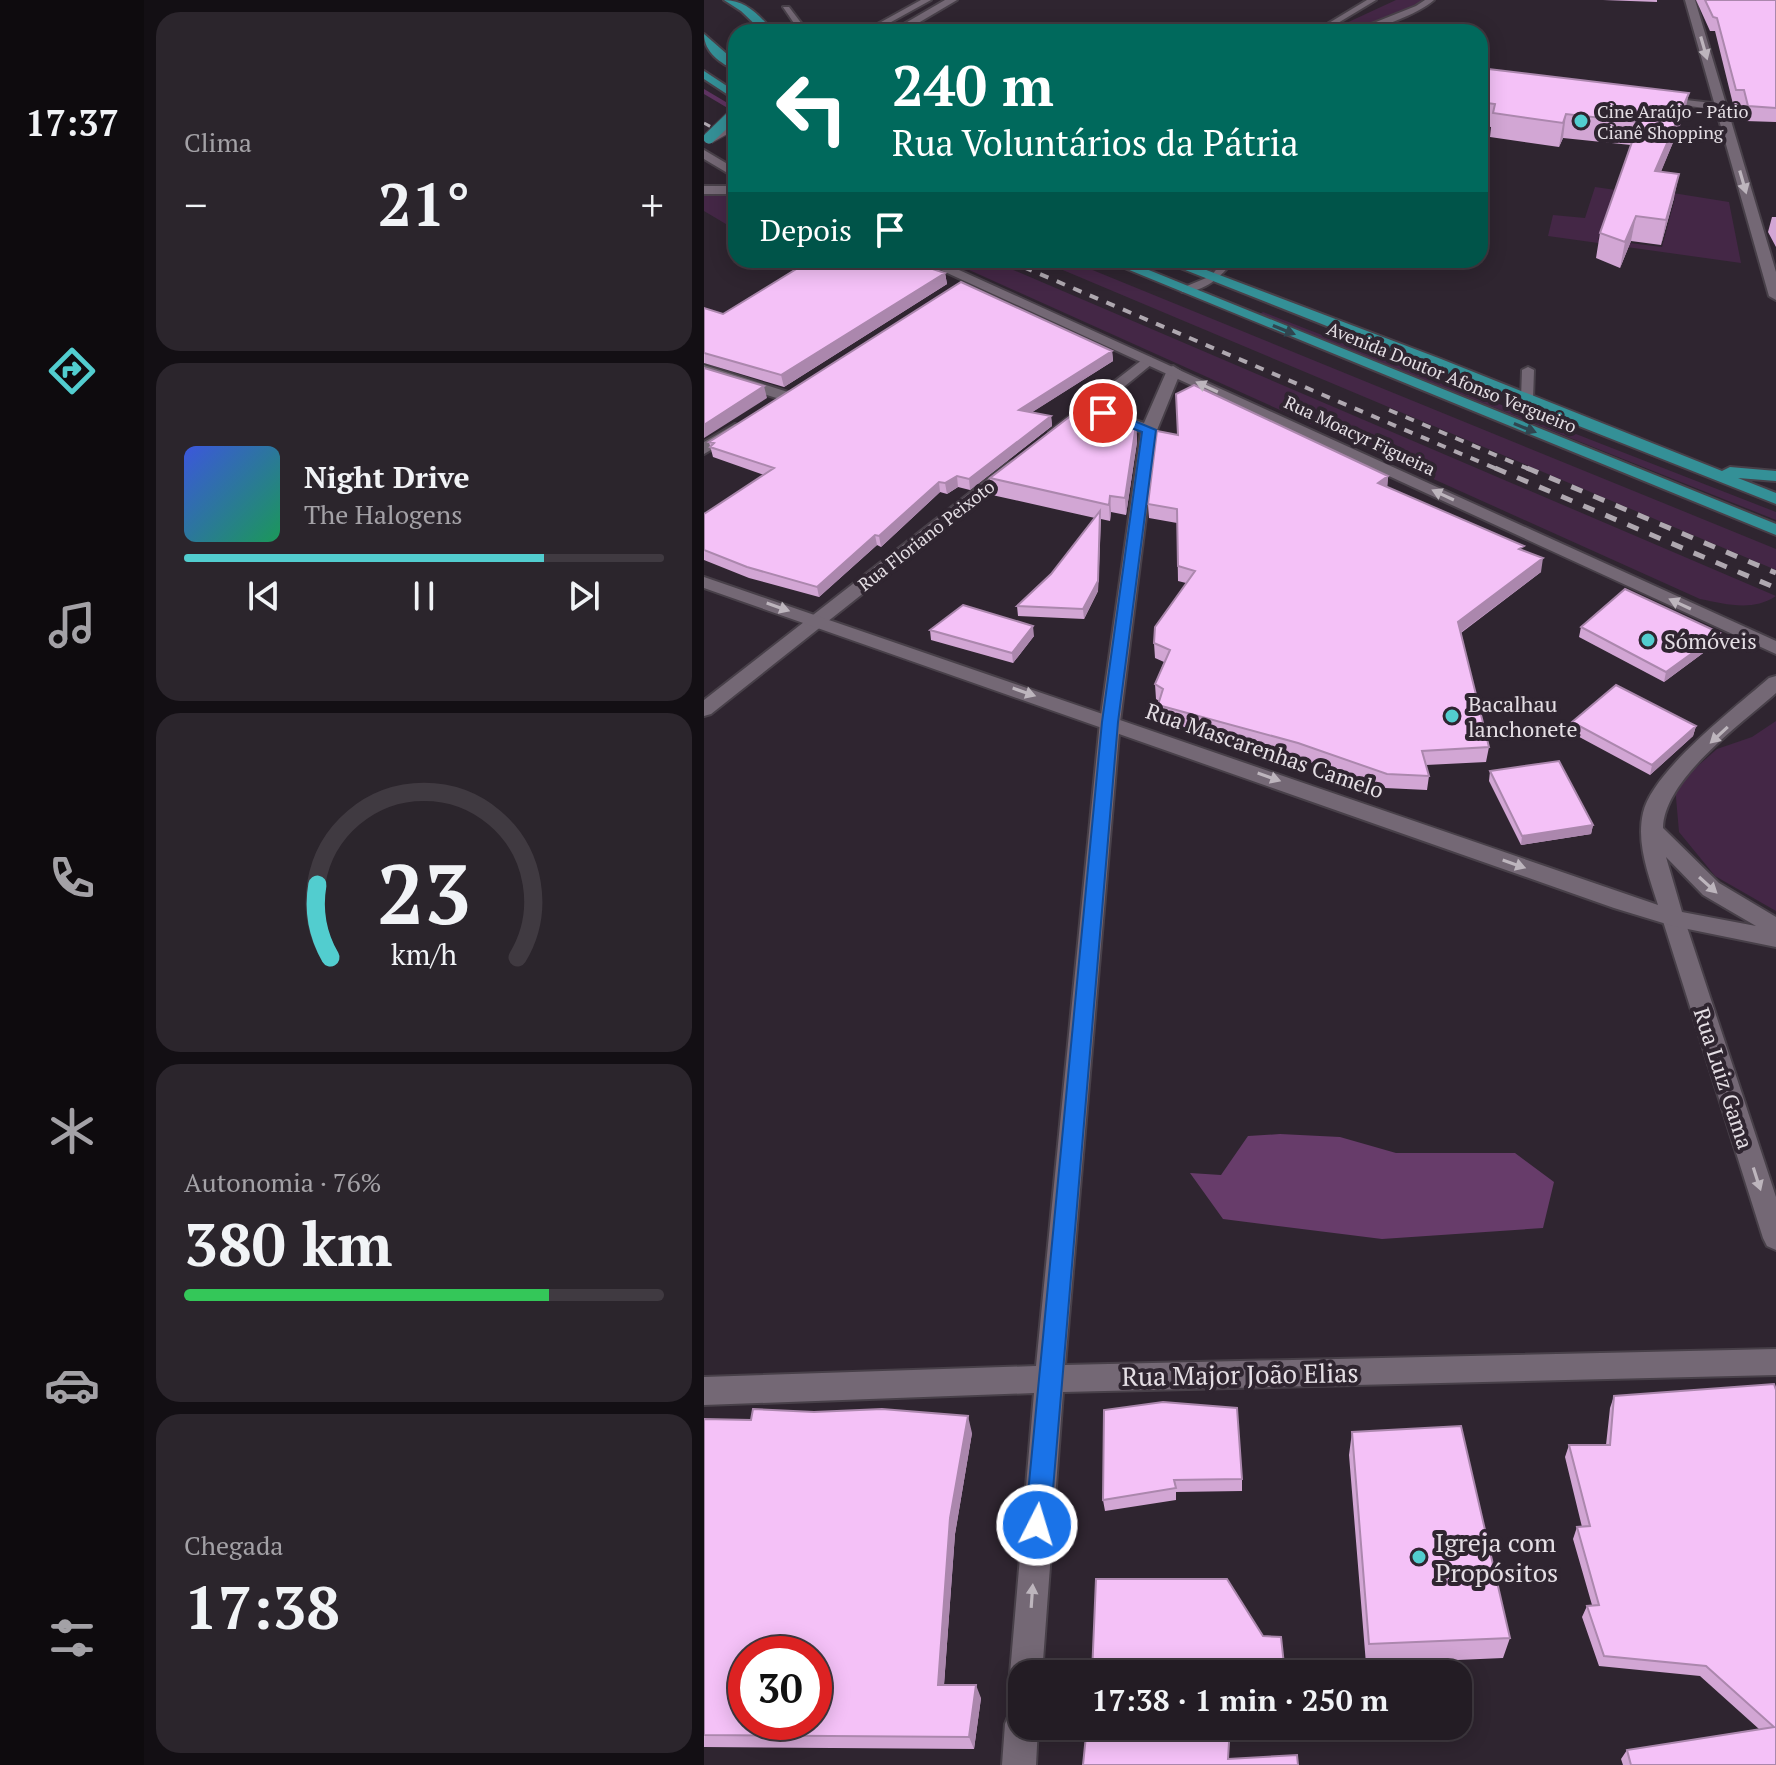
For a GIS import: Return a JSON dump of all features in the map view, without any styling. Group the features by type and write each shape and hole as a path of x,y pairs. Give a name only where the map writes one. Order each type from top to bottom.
{"main road":[{"path":"729,0 745,9 761,24"},
{"path":"704,37 728,62"},
{"path":"704,74 728,91"},
{"path":"706,140 728,119"},
{"name":"Avenida Doutor Afonso Vergueiro","path":"1132,268 1776,530"},
{"name":"Avenida Doutor Afonso Vergueiro","path":"1188,268 1776,499"},
{"path":"1683,462 1744,475 1776,476"}],"street":[{"path":"906,24 932,4 952,0"},
{"path":"1690,0 1776,296"},
{"path":"706,140 728,128"},
{"path":"704,154 728,169"},
{"path":"704,190 728,190"},
{"name":"Rua Moacyr Figueira","path":"945,268 1776,648"},
{"path":"945,293 968,278"},
{"name":"Rua Floriano Peixoto","path":"704,710 1147,361"},
{"path":"704,370 793,391 704,449"},
{"path":"1027,1660 1049,1379 1110,722 1149,430 1173,371"},
{"path":"1086,409 1149,430"},
{"name":"Rua Mascarenhas Camelo","path":"704,582 1673,918 1776,939"},
{"path":"1776,682 1667,786 1657,798 1652,830 1711,889 1776,928"},
{"path":"1746,710 1776,707"},
{"name":"Rua Luiz Gama","path":"1652,830 1661,879 1776,1238"},
{"name":"Rua Major João Elias","path":"704,1391 1049,1379 1776,1362"},
{"path":"1019,1765 1021,1740"}],"lane":[{"path":"1332,24 1372,0"},
{"path":"1376,24 1419,8 1430,0"},
{"path":"886,24 932,4"},
{"path":"786,9 798,24"},
{"path":"1669,91 1720,102"},
{"path":"1661,100 1720,102"},
{"path":"1186,290 1215,278 1223,268"},
{"path":"1527,399 1528,370"}],"shaded area":[{"path":"1396,0 1424,0 1405,12 1379,22 1344,24"},
{"path":"1623,185 1729,202 1741,263 1548,236 1553,215 1585,218 1595,187 1616,190 1598,239 1662,247 1675,198 1622,190"},
{"path":"704,196 728,196 728,225 704,211"},
{"path":"965,268 1009,268 1776,596 1748,605 1700,599"},
{"path":"1058,268 1088,268 1776,549 1776,570"},
{"path":"1263,312 1776,512 1776,520 1260,314"},
{"path":"1776,721 1776,911 1715,876 1679,832 1675,786 1717,749 1752,737"},
{"path":"1248,1136 1340,1137 1396,1153 1515,1153 1554,1182 1543,1228 1382,1239 1223,1219 1190,1173 1221,1175"}],"building":[{"path":"1705,0 1776,0 1776,108 1748,106 1744,90 1736,90 1717,18 1713,17"},
{"path":"1488,69 1689,93 1655,171 1679,174 1666,220 1636,216 1625,242 1600,233 1639,122 1566,114 1563,123 1493,113 1495,104 1488,103"},
{"path":"798,268 930,268 945,273 781,375 704,353 704,308 723,314"},
{"path":"961,282 1112,351 1019,410 1051,416 969,479 957,476 945,483 939,482 817,587 747,567 704,550 704,514 774,468 710,447 714,443 709,442"},
{"path":"704,368 764,386 704,425"},
{"path":"1194,385 1388,476 1378,483 1524,546 1519,549 1543,558 1458,622 1489,747 1422,751 1429,776 1387,774 1298,743 1158,705 1163,689 1155,684 1170,650 1154,643 1155,627 1195,571 1178,566 1177,509 1148,504 1157,431 1178,435 1176,394"},
{"path":"1073,414 1136,425 1125,498 1110,496 1109,505 990,478"},
{"path":"1100,511 1098,581 1083,609 1017,606 1051,574"},
{"name":"Sómóveis","path":"1625,589 1720,633 1666,672 1581,627"},
{"path":"963,605 1033,626 1012,653 930,630"},
{"path":"1616,685 1696,726 1652,765 1572,722"},
{"path":"1559,761 1593,825 1522,836 1490,771"},
{"path":"1774,1384 1776,1765 1631,1765 1627,1750 1774,1727 1706,1666 1604,1656 1587,1606 1599,1605 1577,1527 1590,1526 1569,1445 1610,1445 1614,1396"},
{"path":"1163,1402 1237,1408 1242,1479 1174,1480 1176,1488 1103,1500 1104,1410"},
{"path":"753,1409 814,1412 882,1409 968,1416 950,1518 938,1685 976,1685 969,1737 832,1736 832,1636 728,1636 728,1735 704,1735 704,1419 751,1420"},
{"name":"Igreja com Propósitos","path":"1461,1426 1510,1638 1369,1644 1352,1432"},
{"path":"1096,1579 1227,1579 1263,1636 1281,1637 1283,1660 1093,1660"},
{"path":"1086,1740 1229,1740 1228,1759 1297,1755 1298,1765 1083,1765"}],"waterway":[{"path":"704,91 728,106"}],"railway":[{"path":"704,123 728,136"},
{"path":"1026,268 1499,470"},
{"path":"1389,410 1531,470"},
{"path":"1495,468 1776,588"},
{"path":"1527,468 1776,573"}],"place":[{"name":"Cine Araújo - Pátio Cianê Shopping","path":"1581,121"},
{"name":"Sómóveis","path":"1648,640"},
{"name":"Bacalhau lanchonete","path":"1452,716"},
{"name":"Igreja com Propósitos","path":"1419,1557"}],"route":[{"path":"1037,1525 1110,722 1149,430 1103,413"}]}
